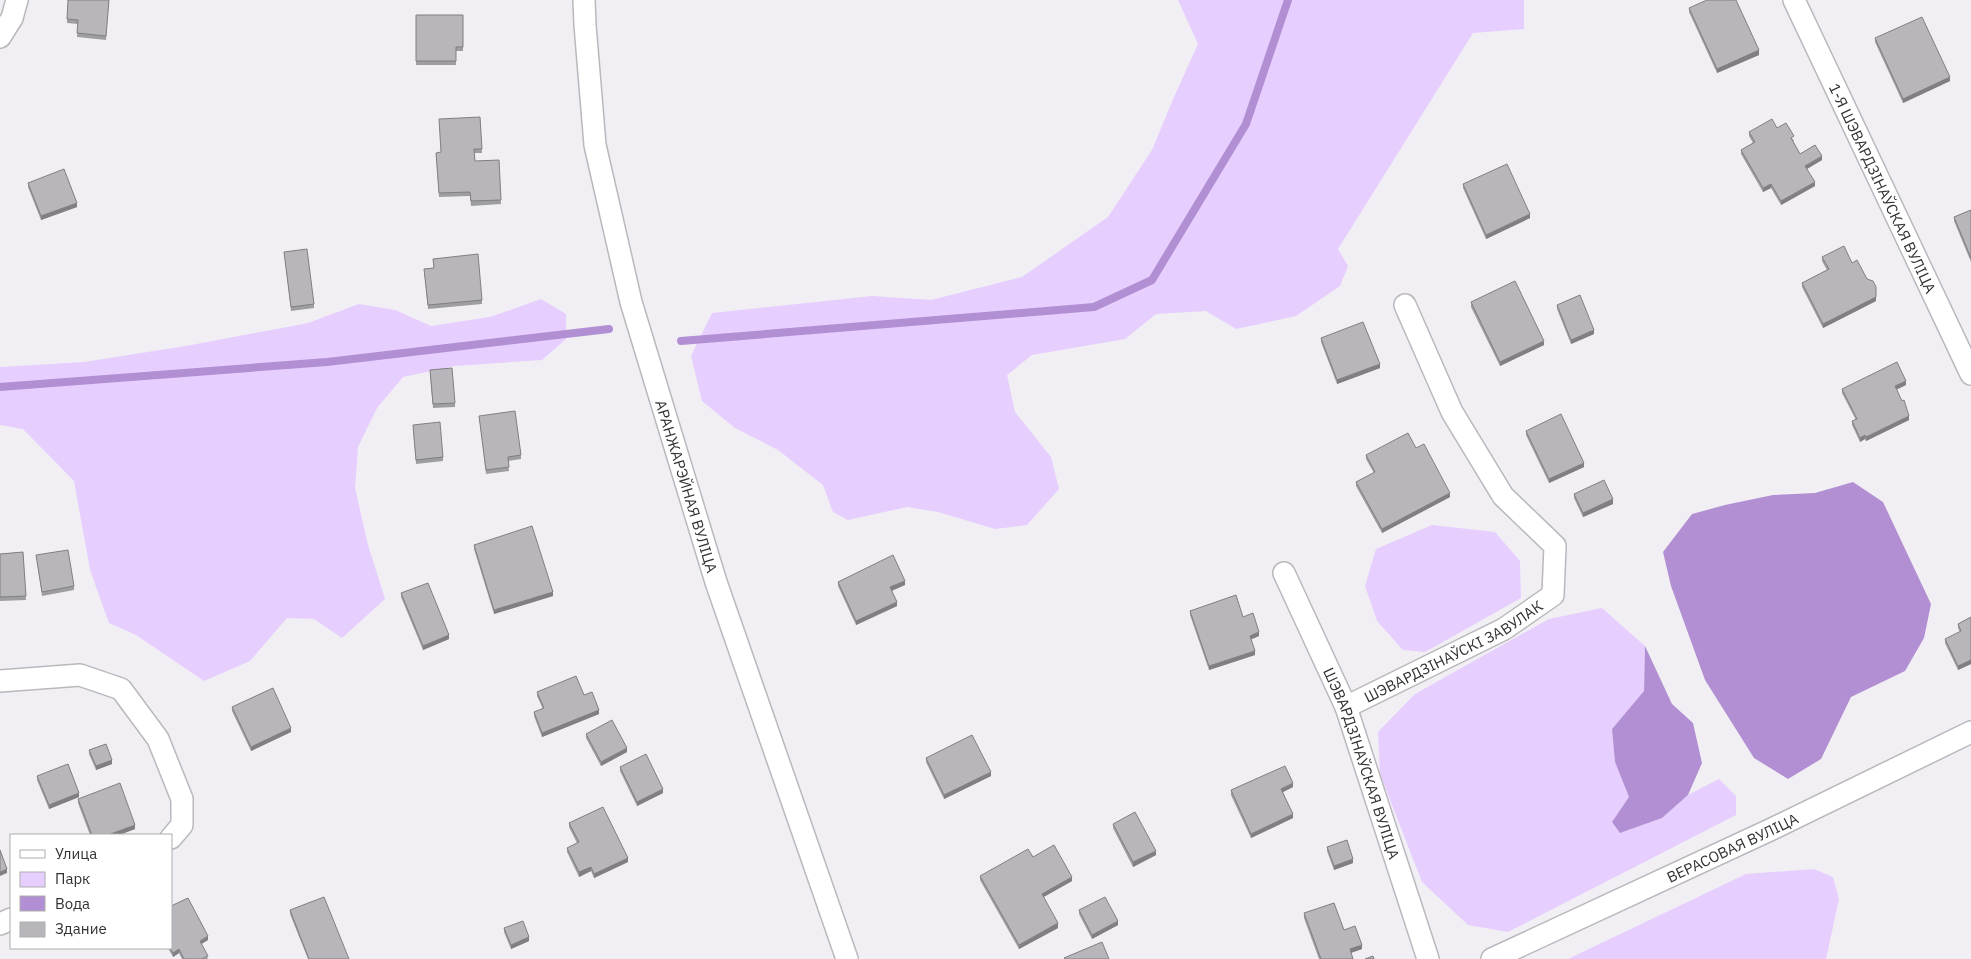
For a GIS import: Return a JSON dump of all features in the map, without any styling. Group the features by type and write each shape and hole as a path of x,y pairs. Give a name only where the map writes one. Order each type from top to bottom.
{"street":[{"path":"0,37 12,18 17,0"},
{"name":"АРАНЖАРЭЙНАЯ ВУЛІЦА","path":"584,0 595,145 631,302 716,582 847,959"},
{"name":"1-Я ШЭВАРДЗІНАЎСКАЯ ВУЛІЦА","path":"1794,0 1971,374"},
{"name":"ШЭВАРДЗІНАЎСКІ ЗАВУЛАК","path":"1346,707 1504,629 1553,595 1555,546 1503,496 1452,412 1405,305"},
{"name":"ШЭВАРДЗІНАЎСКАЯ ВУЛІЦА","path":"1284,573 1346,707 1428,959"},
{"path":"0,681 80,674 121,689 158,739 182,799 182,825 172,837"},
{"name":"ВЕРАСОВАЯ ВУЛІЦА","path":"1492,959 1772,829 1971,732"}],"green space":[{"path":"1178,0 1524,0 1524,29 1473,33 1338,249 1348,266 1340,286 1296,316 1236,329 1206,311 1156,314 1125,339 1032,355 1007,375 1015,412 1051,457 1059,489 1027,525 995,529 938,512 907,507 848,520 833,512 823,485 778,450 735,428 702,401 691,356 712,313 872,296 931,300 1022,277 1108,217 1152,150 1198,44"},
{"path":"541,299 566,314 566,339 542,360 455,366 403,377 377,408 358,447 355,488 368,545 385,599 342,638 314,619 287,618 250,661 204,681 136,635 109,623 90,570 74,481 23,429 0,425 0,367 84,362 186,346 308,323 359,304 395,310 431,326 490,317"},
{"path":"1432,525 1495,532 1520,561 1521,598 1425,652 1403,650 1377,621 1365,586 1376,549"},
{"path":"1602,608 1645,646 1644,691 1612,729 1615,762 1629,797 1620,833 1662,818 1688,795 1719,779 1736,796 1736,815 1508,932 1468,925 1422,882 1380,774 1378,732 1415,694 1549,619"},
{"path":"1814,869 1833,877 1839,899 1826,959 1568,959 1746,874"}],"water":[{"path":"1853,482 1883,502 1931,604 1924,638 1905,671 1851,697 1821,759 1788,779 1754,758 1705,680 1671,586 1663,552 1692,514 1773,495 1815,493"},
{"path":"1645,646 1672,704 1693,723 1702,763 1688,795 1662,818 1620,833 1612,822 1629,797 1615,762 1612,729 1644,691"}],"building":[{"path":"68,0 109,0 106,36 77,33 78,20 67,19"},
{"path":"1707,0 1736,0 1759,50 1717,69 1689,8"},
{"path":"416,15 463,15 463,47 456,47 456,61 416,61"},
{"path":"1922,17 1950,77 1903,99 1875,38"},
{"path":"480,117 482,149 474,149 475,161 499,160 501,200 471,201 470,192 439,193 436,153 441,152 439,119"},
{"path":"1772,119 1777,128 1786,123 1794,136 1791,138 1800,154 1815,145 1822,156 1805,166 1815,182 1781,201 1771,184 1763,188 1741,150 1755,142 1749,132"},
{"path":"1507,164 1530,214 1486,235 1463,184"},
{"path":"64,169 77,203 41,216 28,183"},
{"path":"1971,210 1971,258 1954,217"},
{"path":"1844,246 1852,263 1857,260 1867,279 1873,281 1876,287 1876,297 1823,324 1802,283 1829,269 1822,257"},
{"path":"307,249 314,304 291,307 284,252"},
{"path":"478,254 482,300 428,305 424,269 434,268 433,259"},
{"path":"1515,281 1544,341 1500,362 1471,302"},
{"path":"1580,295 1594,330 1571,340 1557,305"},
{"path":"1363,322 1380,364 1337,380 1321,338"},
{"path":"1897,362 1906,381 1895,386 1902,401 1904,400 1909,416 1866,437 1865,435 1860,438 1852,421 1857,419 1842,389"},
{"path":"452,368 455,403 433,404 430,370"},
{"path":"515,411 521,455 508,457 509,467 486,470 479,416"},
{"path":"1561,414 1584,463 1549,479 1526,431"},
{"path":"440,422 443,457 416,460 413,425"},
{"path":"1408,433 1416,448 1424,444 1450,493 1382,529 1356,482 1375,472 1366,455"},
{"path":"1604,480 1613,499 1583,513 1574,494"},
{"path":"532,526 553,592 494,610 474,545"},
{"path":"68,550 74,586 42,592 36,555"},
{"path":"23,552 26,596 0,597 0,554"},
{"path":"893,555 905,581 890,587 897,602 856,621 838,582"},
{"path":"428,583 449,635 423,646 401,593"},
{"path":"1236,595 1243,617 1253,613 1259,632 1250,636 1255,651 1209,666 1190,611"},
{"path":"1971,617 1971,660 1958,666 1945,639 1961,631 1958,624"},
{"path":"576,676 584,695 592,692 599,710 542,733 534,712 544,708 537,692"},
{"path":"273,688 291,728 251,747 232,707"},
{"path":"612,720 627,748 601,762 586,734"},
{"path":"972,735 991,772 944,795 926,758"},
{"path":"106,744 112,760 96,766 89,750"},
{"path":"646,754 663,789 637,802 620,767"},
{"path":"68,764 79,793 49,805 37,776"},
{"path":"1285,766 1293,783 1281,789 1293,814 1251,834 1231,790"},
{"path":"120,783 135,825 111,834 92,834 78,799"},
{"path":"603,807 628,858 594,874 591,867 579,872 567,848 579,842 569,823"},
{"path":"1135,812 1156,851 1133,862 1113,824"},
{"path":"1347,840 1353,859 1334,866 1327,847"},
{"path":"1054,845 1072,877 1042,894 1058,923 1019,945 980,876 1028,849 1033,857"},
{"path":"0,850 7,869 0,872"},
{"path":"324,897 349,959 309,959 290,910"},
{"path":"1105,897 1118,921 1092,935 1079,910"},
{"path":"188,898 208,936 200,941 208,956 202,959 184,959 179,949 173,953 171,949 172,906"},
{"path":"1334,903 1344,930 1355,926 1362,945 1350,949 1353,959 1321,959 1304,913"},
{"path":"523,921 529,937 511,945 504,928"},
{"path":"1102,942 1109,959 1064,958"}],"waterway":[{"path":"681,341 1094,307 1152,280 1246,124 1288,0"},
{"path":"0,387 327,362 609,329"}]}
